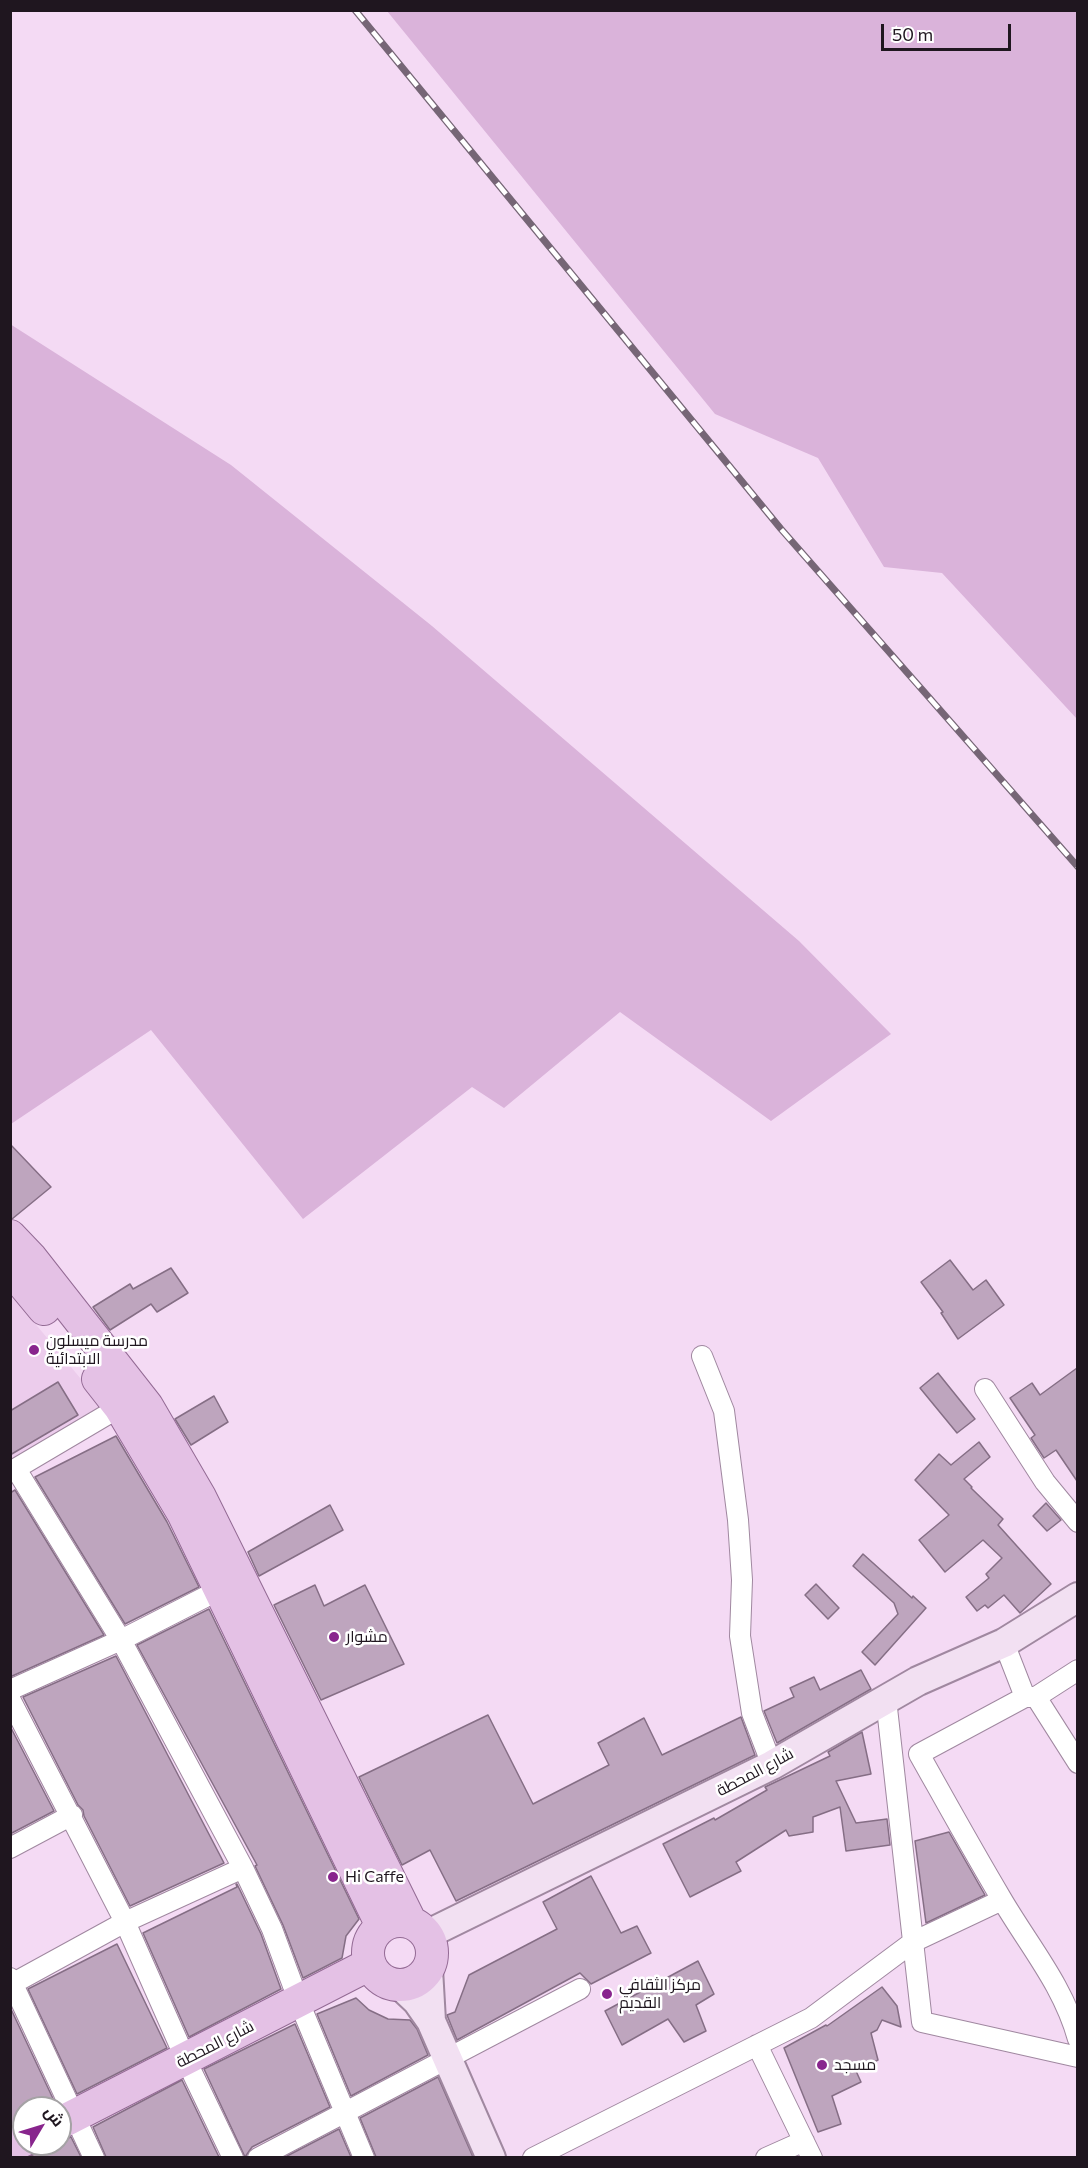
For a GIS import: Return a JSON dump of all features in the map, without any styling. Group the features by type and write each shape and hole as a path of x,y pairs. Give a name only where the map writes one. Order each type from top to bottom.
{"main road":[{"path":"10,1236 31,1258 147,1406 201,1497 406,1928"},
{"path":"13,1276 120,1407 183,1513 221,1589 406,1928 431,1946 432,1957 428,1969 431,2021"},
{"name":"شارع المحطة","path":"406,1928 772,1765 918,1681 1004,1643 1077,1597"},
{"path":"406,1928 374,1933 369,1943 370,1964 377,1975 387,1983 400,1985 411,1983 428,1969"},
{"name":"شارع المحطة","path":"72,2117 370,1964"},
{"path":"400,1985 417,2001 431,2021 491,2157"}],"street":[{"path":"702,1356 723,1411 738,1520 742,1580 740,1636 752,1713 772,1765"},
{"path":"985,1389 1045,1482 1077,1522"},
{"path":"120,1407 13,1471 121,1640 243,1868 272,1929 299,2002 364,2157"},
{"path":"10,1690 121,1640 221,1589"},
{"path":"1004,1643 1030,1697 1077,1763"},
{"path":"1077,1670 919,1754 1002,1900 1050,1973 1072,2019 1077,2039"},
{"path":"10,1699 72,1815 125,1922 186,2060 233,2157"},
{"path":"886,1699 922,2022 1077,2057"},
{"path":"10,1848 72,1815"},
{"path":"58,2096 11,1982 125,1922 243,1868"},
{"path":"533,2157 812,2018 913,1942 1002,1900"},
{"path":"258,2157 580,1989"},
{"path":"757,2045 808,2149 766,2157"},
{"path":"72,2126 94,2157"}],"shaded area":[{"path":"387,11 1077,11 1077,719 942,573 884,567 818,458 715,414"},
{"path":"10,324 231,465 432,626 799,941 891,1034 771,1121 620,1012 504,1108 472,1087 303,1219 151,1030 11,1124"},
{"name":"مدرسة ميسلون الابتدائية","path":"10,1293 104,1407 10,1461"}],"building":[{"path":"10,1144 51,1187 12,1219 10,1219"},
{"path":"950,1260 973,1290 986,1280 1004,1305 958,1339 941,1313 943,1312 921,1282"},
{"path":"171,1268 188,1293 157,1312 151,1304 110,1330 93,1307 130,1284 133,1289"},
{"path":"1077,1368 1077,1481 1056,1450 1044,1458 1031,1438 1035,1435 1010,1398 1032,1383 1040,1395"},
{"path":"938,1373 975,1419 957,1433 920,1388"},
{"path":"58,1382 78,1415 10,1455 10,1411"},
{"path":"214,1396 228,1422 191,1445 175,1419"},
{"path":"116,1436 167,1522 199,1587 125,1624 35,1477"},
{"path":"979,1442 990,1457 964,1479 1003,1519 998,1525 1051,1584 1020,1613 1004,1595 988,1608 985,1605 977,1611 966,1597 989,1578 986,1574 1002,1558 983,1540 945,1572 919,1540 949,1515 915,1480 939,1454 951,1465"},
{"path":"15,1490 104,1635 10,1677 10,1493"},
{"path":"1046,1503 1061,1520 1047,1531 1033,1516"},
{"path":"330,1505 343,1530 259,1576 248,1552"},
{"path":"863,1554 926,1608 875,1665 862,1652 898,1614 894,1603 853,1566"},
{"path":"816,1584 839,1608 828,1619 805,1595"},
{"name":"مشوار","path":"315,1585 324,1606 365,1585 404,1664 321,1700 274,1605"},
{"path":"209,1609 359,1919 346,1936 342,1958 303,1978 283,1925 255,1866 257,1865 137,1645"},
{"path":"116,1656 224,1863 130,1906 83,1810 78,1805 23,1697"},
{"path":"861,1670 871,1689 777,1743 764,1711 794,1697 790,1688 814,1677 820,1690"},
{"path":"488,1715 533,1804 609,1765 598,1743 644,1718 662,1755 741,1717 755,1755 456,1901 430,1850 402,1865 359,1777"},
{"path":"10,1726 54,1811 10,1834"},
{"path":"862,1732 871,1774 836,1781 856,1823 887,1819 890,1845 846,1851 840,1807 813,1817 813,1832 789,1836 786,1830 736,1862 741,1871 690,1897 663,1844 714,1818 715,1820 767,1790 765,1787 830,1756 828,1752"},
{"path":"949,1832 985,1895 926,1923 915,1841"},
{"path":"591,1876 621,1933 637,1926 651,1953 591,1984 580,1973 457,2040 447,2015 455,2012 469,1975 557,1929 543,1902"},
{"path":"236,1884 261,1934 281,1989 189,2037 143,1933 237,1887"},
{"path":"117,1944 167,2048 77,2094 28,1989"},
{"path":"698,1961 714,1994 696,2005 706,2031 684,2042 668,2019 622,2045 605,2011"},
{"name":"مسجد","path":"882,1987 897,2006 901,2027 882,2020 877,2030 871,2033 878,2060 856,2071 861,2082 832,2096 841,2124 818,2132 784,2048 827,2026"},
{"path":"356,1998 369,2010 388,2019 410,2020 417,2029 428,2055 351,2096 317,2014"},
{"path":"10,2007 52,2096 12,2096 12,2126 10,2127"},
{"path":"295,2024 330,2107 252,2147 245,2157 204,2069"},
{"path":"438,2077 473,2157 376,2157 360,2118"},
{"path":"182,2080 219,2157 106,2157 93,2127"},
{"path":"339,2129 351,2157 285,2157"},
{"path":"72,2139 81,2157 29,2157 72,2156"}],"railway":[{"path":"355,10 781,529 1078,867"}],"place":[{"name":"مدرسة ميسلون الابتدائية","path":"34,1350"},
{"name":"مشوار","path":"334,1637"},
{"name":"Hi Caffe","path":"333,1877"},
{"name":"مركز الثقافي القديم","path":"607,1994"},
{"name":"مسجد","path":"822,2065"}]}
